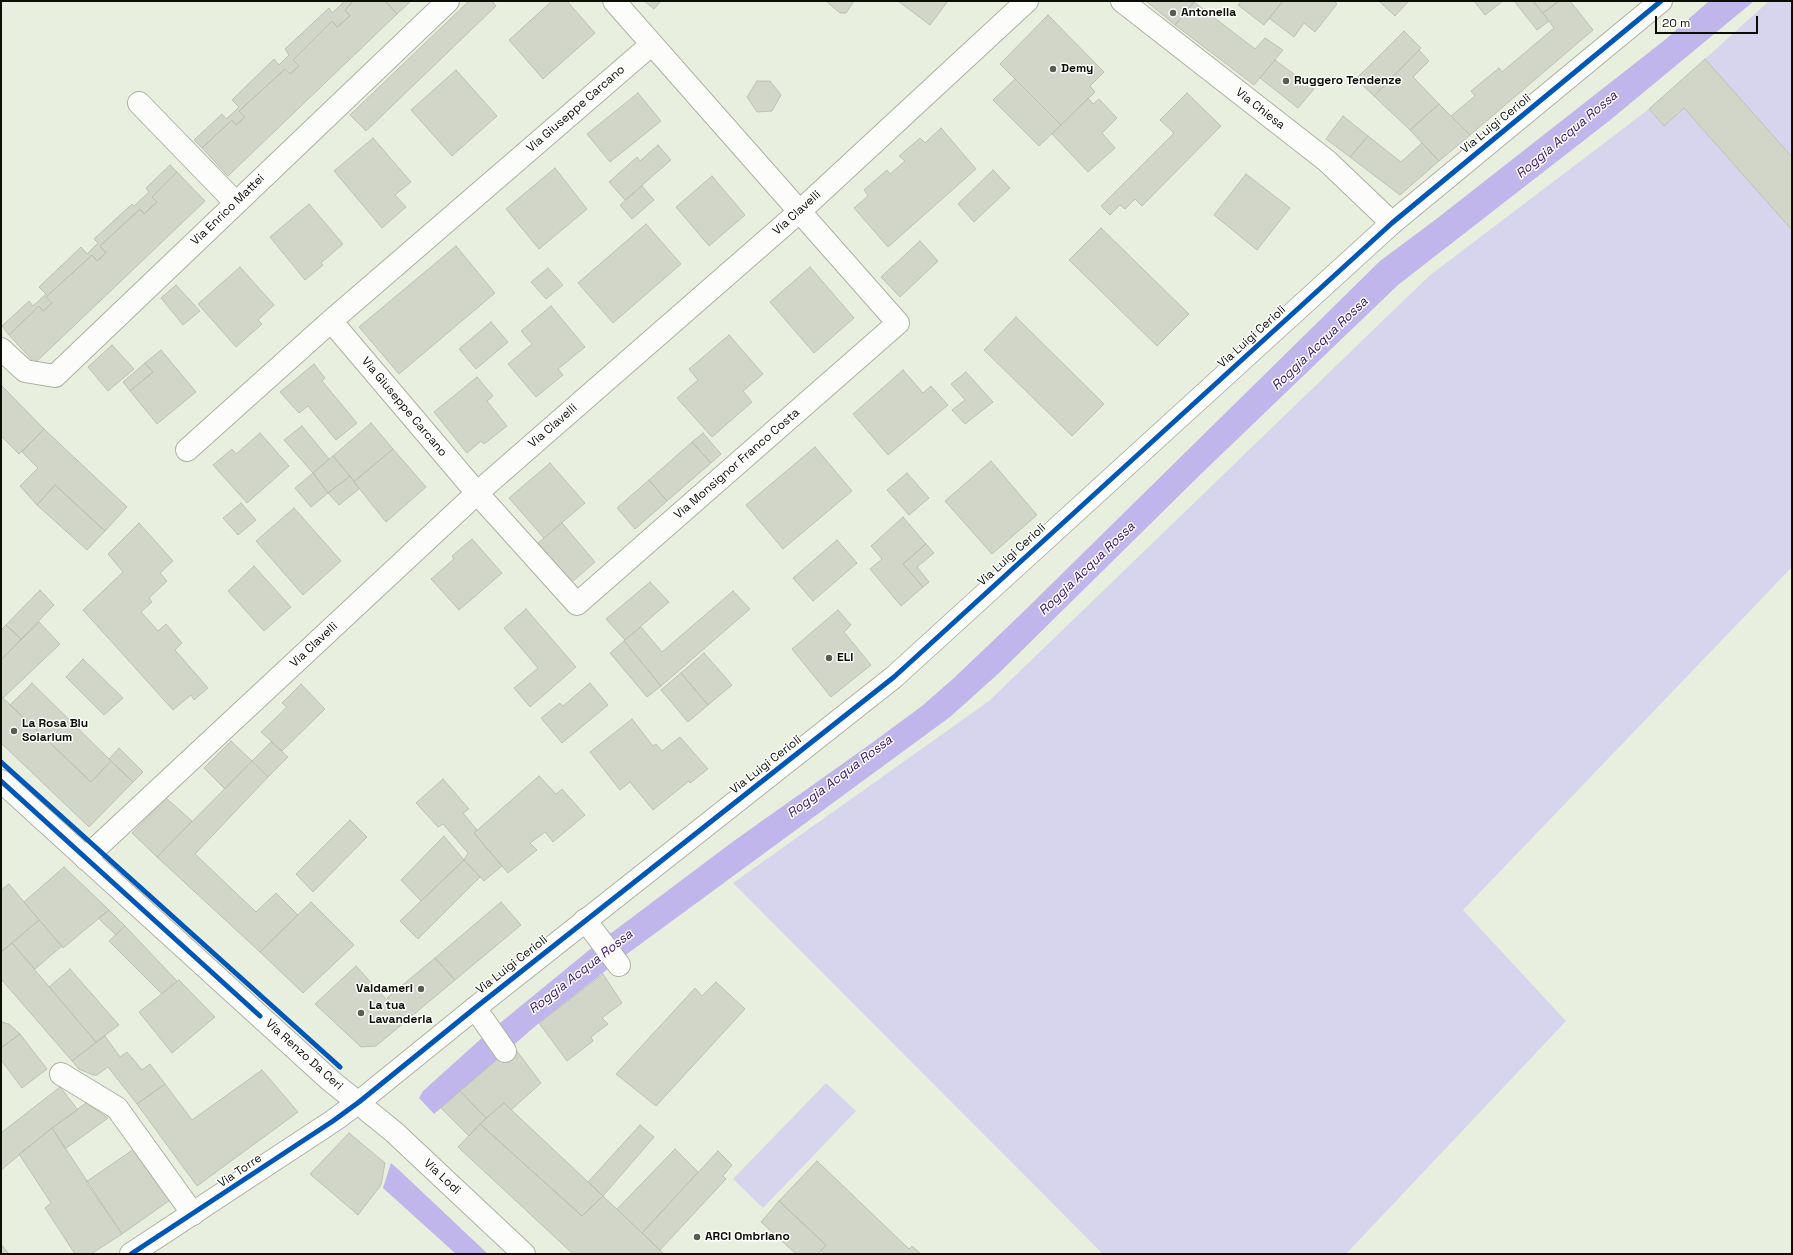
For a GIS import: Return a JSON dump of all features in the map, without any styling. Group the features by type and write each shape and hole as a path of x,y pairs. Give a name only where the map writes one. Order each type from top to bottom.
{"street":[{"name":"Via Enrico Mattei","path":"1,349 25,371 55,376 448,1"},
{"path":"614,1 799,212"},
{"name":"Via Clavelli","path":"86,859 477,493 799,212 1027,1"},
{"name":"Via Chiesa","path":"1122,1 1327,161 1392,222"},
{"name":"Via Luigi Cerioli","path":"359,1102 585,920 894,677 1392,222 1661,1"},
{"name":"Via Giuseppe Carcano","path":"187,450 331,321 652,44"},
{"path":"139,103 236,203"},
{"name":"Via Monsignor Franco Costa","path":"477,493 578,604 898,323 799,212"},
{"name":"Via Giuseppe Carcano","path":"331,321 477,493"},
{"name":"Via Renzo Da Ceri","path":"1,781 332,1081 359,1102"},
{"path":"585,920 619,965"},
{"path":"475,1008 505,1051"},
{"path":"61,1074 118,1108 193,1214"},
{"name":"Via Torre","path":"131,1254 359,1102"},
{"name":"Via Lodi","path":"359,1102 394,1132 524,1254"}],"shaded area":[{"path":"1769,1 1792,1 1792,157 1705,59"},
{"path":"1684,108 1792,230 1792,567 1463,910 1566,1021 1346,1254 1103,1254 733,883 989,701 1429,276 1649,109 1664,126"},
{"path":"826,1083 856,1111 763,1208 733,1179"}],"water":[{"name":"Roggia Acqua Rossa","path":"1709,1 1754,1 1609,121 1398,285 1201,474 999,673 950,717 627,954 539,1023 434,1114 419,1098 423,1091 483,1037 594,946 731,843 922,706 955,677 1020,615 1380,261 1435,220 1666,39"},
{"path":"391,1163 488,1254 456,1254 383,1188"}],"building":[{"path":"341,1 353,1 345,10 350,16 337,27 332,21 293,60 299,66 290,74 285,69 239,111 245,117 236,125 232,120 202,148 194,140 222,114 226,119 233,113 239,107 232,100 274,59 279,65 289,55 285,49 329,8 332,13 343,3"},
{"path":"353,1 385,1 397,14 228,176 202,148 232,120 236,125 245,117 239,111 285,69 290,74 299,66 293,60 332,21 337,27 350,16 345,10"},
{"path":"385,1 411,1 397,14"},
{"path":"469,1 492,1 496,6 366,131 350,115"},
{"path":"552,1 567,1 595,33 543,79 509,40"},
{"path":"644,1 661,1 654,9"},
{"path":"826,1 854,1 846,13 840,13"},
{"path":"898,1 948,1 930,25"},
{"name":"Antonella","path":"1146,1 1192,1 1194,2 1175,25"},
{"path":"1241,1 1283,1 1264,25 1238,5"},
{"path":"1283,1 1334,1 1337,4 1315,32 1304,23 1294,37 1269,18"},
{"path":"1379,1 1409,1 1395,16"},
{"path":"1474,1 1503,1 1485,15"},
{"path":"1514,1 1533,1 1549,21 1537,30"},
{"path":"1533,1 1559,1 1543,13"},
{"path":"1559,1 1570,1 1593,30 1470,135 1451,116 1475,96 1471,91 1499,68 1502,72 1554,28 1543,13"},
{"path":"1194,2 1255,49 1265,38 1283,50 1254,85 1175,25"},
{"path":"1048,15 1104,72 1090,86 1095,92 1061,125 1000,64"},
{"path":"1404,31 1421,48 1374,96 1356,79"},
{"path":"1419,50 1429,61 1413,77 1439,104 1410,130 1374,96"},
{"path":"1705,59 1792,157 1792,230 1684,108 1664,126 1649,109"},
{"path":"1275,60 1314,89 1298,108 1260,78"},
{"path":"456,70 497,116 452,156 411,110"},
{"path":"1015,79 1061,125 1039,146 993,100"},
{"path":"757,81 770,81 781,95 772,111 757,112 747,97"},
{"path":"638,93 661,121 610,162 587,134"},
{"path":"1187,93 1221,126 1142,206 1135,199 1125,209 1120,205 1110,215 1101,206 1174,133 1160,120"},
{"path":"1088,98 1093,104 1099,99 1117,118 1102,133 1115,148 1088,172 1052,134"},
{"path":"1439,104 1470,135 1439,161 1410,130"},
{"path":"1343,116 1368,136 1350,157 1326,139"},
{"path":"941,128 976,169 888,247 854,208 868,196 864,190 887,170 890,174 905,161 899,156 920,138 925,143"},
{"path":"1368,136 1401,162 1422,143 1439,161 1400,195 1350,157"},
{"path":"373,138 411,182 395,195 406,207 382,228 334,171"},
{"path":"658,145 671,160 625,200 609,182 637,157 640,161"},
{"path":"170,165 177,172 152,197 157,202 144,214 140,209 100,246 106,253 97,261 92,255 46,297 52,303 43,311 39,306 9,335 2,326 29,301 33,306 46,294 39,287 81,247 87,254 98,243 94,239 132,204 134,206 149,192 146,188"},
{"path":"555,168 587,209 539,249 506,209"},
{"path":"993,170 1010,188 974,222 958,204"},
{"path":"177,172 205,201 35,363 9,335 39,306 43,311 52,303 46,297 92,255 97,261 106,253 100,246 140,209 144,214 157,202 152,197"},
{"path":"1246,174 1290,208 1257,250 1214,215"},
{"path":"712,176 745,215 709,246 676,207"},
{"path":"642,186 654,200 632,219 620,205"},
{"path":"309,204 343,244 321,263 323,265 305,280 270,237"},
{"path":"646,224 681,264 613,323 578,283"},
{"path":"1101,228 1189,314 1157,346 1069,260"},
{"path":"920,241 938,261 900,297 881,277"},
{"path":"456,246 495,293 399,374 359,327"},
{"path":"240,267 274,305 258,320 262,324 236,347 198,304"},
{"path":"810,267 854,318 814,353 770,302"},
{"path":"548,268 563,285 546,299 531,282"},
{"path":"176,285 200,311 183,325 161,298"},
{"path":"551,306 585,347 558,369 563,375 536,397 508,364 532,344 521,331"},
{"path":"1016,317 1104,404 1072,436 984,350"},
{"path":"491,322 508,342 476,369 459,349"},
{"path":"729,335 763,374 743,391 752,402 712,437 677,398 698,380 689,369"},
{"path":"112,345 134,369 108,391 88,367"},
{"path":"161,350 196,392 157,424 130,391 153,372 145,363"},
{"path":"145,363 153,372 130,391 123,382"},
{"path":"314,364 325,378 322,381 357,423 336,440 308,406 299,413 280,392"},
{"path":"903,370 923,393 931,386 948,405 888,455 853,414"},
{"path":"966,372 993,402 965,424 952,410 965,400 951,384"},
{"path":"477,377 493,396 487,401 507,426 484,444 481,441 467,453 434,412"},
{"path":"1,385 44,429 19,454 1,436"},
{"path":"371,423 393,449 354,481 333,456"},
{"path":"302,426 329,459 313,473 284,440"},
{"path":"44,429 127,507 105,531 55,485 37,505 20,486 38,468 22,452"},
{"path":"260,433 289,466 247,503 213,465 232,449 236,454"},
{"path":"703,433 721,454 711,463 692,442"},
{"path":"692,442 711,463 667,501 649,480"},
{"path":"815,447 852,491 783,549 746,505"},
{"path":"393,449 426,487 386,522 354,482"},
{"path":"333,456 350,476 328,493 313,473"},
{"path":"991,461 1037,515 992,554 945,501"},
{"path":"550,463 585,503 544,538 509,498"},
{"path":"313,473 328,493 311,507 295,488"},
{"path":"907,473 929,498 909,515 887,490"},
{"path":"350,476 359,489 339,505 328,493"},
{"path":"649,480 667,501 635,529 617,508"},
{"path":"55,485 105,531 87,550 37,505"},
{"path":"241,503 256,520 238,535 223,518"},
{"path":"294,508 341,561 303,595 256,541"},
{"path":"903,517 926,544 903,564 923,587 901,606 870,569 882,559 871,546"},
{"path":"139,523 173,561 160,573 167,581 149,598 152,602 141,612 158,631 166,624 182,643 175,650 208,688 194,700 191,695 173,710 83,610 123,572 108,554"},
{"path":"562,523 595,562 572,582 538,543"},
{"path":"472,539 502,573 459,610 431,579 454,559 452,556"},
{"path":"837,540 857,563 813,601 793,578"},
{"path":"926,544 934,553 917,567 929,582 923,587 903,564"},
{"path":"254,566 291,607 264,631 228,591"},
{"path":"650,582 669,602 625,640 606,619"},
{"path":"40,590 54,605 21,639 6,625"},
{"path":"733,591 750,609 661,686 624,641 641,627 662,652"},
{"path":"526,609 576,667 530,707 514,688 538,668 504,628"},
{"path":"838,610 851,625 844,632 871,665 831,697 792,649"},
{"path":"39,622 60,644 3,698 1,696 1,660"},
{"path":"6,625 21,639 1,660 1,630"},
{"path":"624,641 661,686 647,697 610,653"},
{"path":"704,653 732,685 708,705 681,673"},
{"path":"83,659 123,698 104,715 66,677"},
{"path":"681,673 708,705 688,722 661,690"},
{"path":"32,683 111,761 91,782 10,705"},
{"path":"590,683 608,705 562,743 541,718 560,703 563,706"},
{"path":"301,684 325,709 282,751 261,732 287,707 282,703"},
{"path":"1,696 91,782 111,761 133,782 89,827 1,743"},
{"path":"632,719 653,746 656,744 662,751 680,737 708,769 690,783 689,781 653,810 630,782 620,790 590,752"},
{"path":"231,741 252,761 225,789 204,768"},
{"path":"271,742 288,757 268,777 252,761"},
{"path":"119,748 143,772 133,782 109,759"},
{"path":"252,761 268,777 195,854 256,912 276,893 298,915 260,952 157,857"},
{"path":"539,776 556,794 562,789 585,815 553,842 545,832 530,843 537,850 508,873 474,833"},
{"path":"443,779 469,809 463,813 477,830 474,833 502,866 484,881 464,860 468,853 443,824 438,827 416,803"},
{"path":"166,798 192,821 157,857 132,833"},
{"path":"350,820 367,837 313,892 296,874"},
{"path":"444,836 464,860 421,901 401,880"},
{"path":"464,860 480,877 418,939 400,921"},
{"path":"64,867 109,910 63,948 24,902"},
{"path":"9,884 39,920 1,952 1,890"},
{"path":"311,902 354,945 303,993 260,952"},
{"path":"501,902 521,925 455,980 435,958"},
{"path":"109,910 125,926 116,935 98,918"},
{"path":"39,920 62,946 35,969 12,943"},
{"path":"125,926 177,981 162,994 109,941"},
{"path":"12,943 96,1042 72,1061 1,979 1,952"},
{"name":"Valdameri","path":"435,958 455,980 407,1020 387,998"},
{"name":"La tua Lavanderia","path":"356,966 406,1021 376,1046 361,1047 315,1004"},
{"path":"70,969 119,1025 96,1042 49,987"},
{"path":"603,974 622,1003 602,1018 608,1024 591,1037 593,1041 567,1061 539,1023"},
{"path":"179,980 215,1017 172,1053 139,1012"},
{"path":"716,982 745,1009 656,1106 616,1074 695,988 702,996"},
{"path":"1,1022 9,1024 20,1034 1,1048"},
{"path":"20,1034 47,1069 22,1088 1,1060 1,1048"},
{"path":"105,1036 120,1057 127,1052 142,1070 150,1064 165,1084 137,1104 108,1067 97,1075 93,1075 79,1069 72,1061"},
{"path":"513,1046 541,1083 511,1110 504,1103 486,1118 460,1091"},
{"path":"262,1070 298,1112 197,1186 137,1104 165,1084 192,1120"},
{"path":"60,1087 78,1110 52,1128 1,1170 1,1133"},
{"path":"460,1091 486,1118 469,1136 441,1108"},
{"path":"86,1103 108,1118 65,1149 52,1128"},
{"path":"504,1103 603,1196 582,1216 480,1124"},
{"path":"480,1124 582,1216 603,1196 664,1254 573,1254 458,1147"},
{"path":"640,1125 654,1137 603,1196 588,1182"},
{"path":"52,1128 122,1234 91,1254 75,1254 45,1208 51,1203 19,1154"},
{"path":"349,1133 385,1163 381,1185 358,1215 310,1174"},
{"path":"137,1147 173,1198 122,1234 86,1182"},
{"path":"675,1149 698,1172 642,1233 617,1209"},
{"path":"718,1151 732,1165 723,1176 726,1179 660,1250 642,1233"},
{"path":"817,1161 909,1249 912,1246 921,1254 825,1254 821,1251 826,1245 779,1201"},
{"path":"779,1201 826,1245 818,1254 796,1254 761,1222"},
{"path":"1,1244 9,1254 1,1254"}],"cycle path":[{"path":"131,1254 333,1121 359,1102 475,1008 894,677 1392,223 1661,1"},
{"path":"1,762 340,1067"},
{"path":"1,781 260,1016"}],"place":[{"name":"Antonella","path":"1173,13"},
{"name":"Demy","path":"1053,69"},
{"name":"Ruggero Tendenze","path":"1286,81"},
{"name":"ELI","path":"829,658"},
{"name":"La Rosa Blu Solarium","path":"14,731"},
{"name":"Valdameri","path":"421,989"},
{"name":"La tua Lavanderia","path":"361,1013"},
{"name":"ARCI Ombriano","path":"697,1237"}]}
